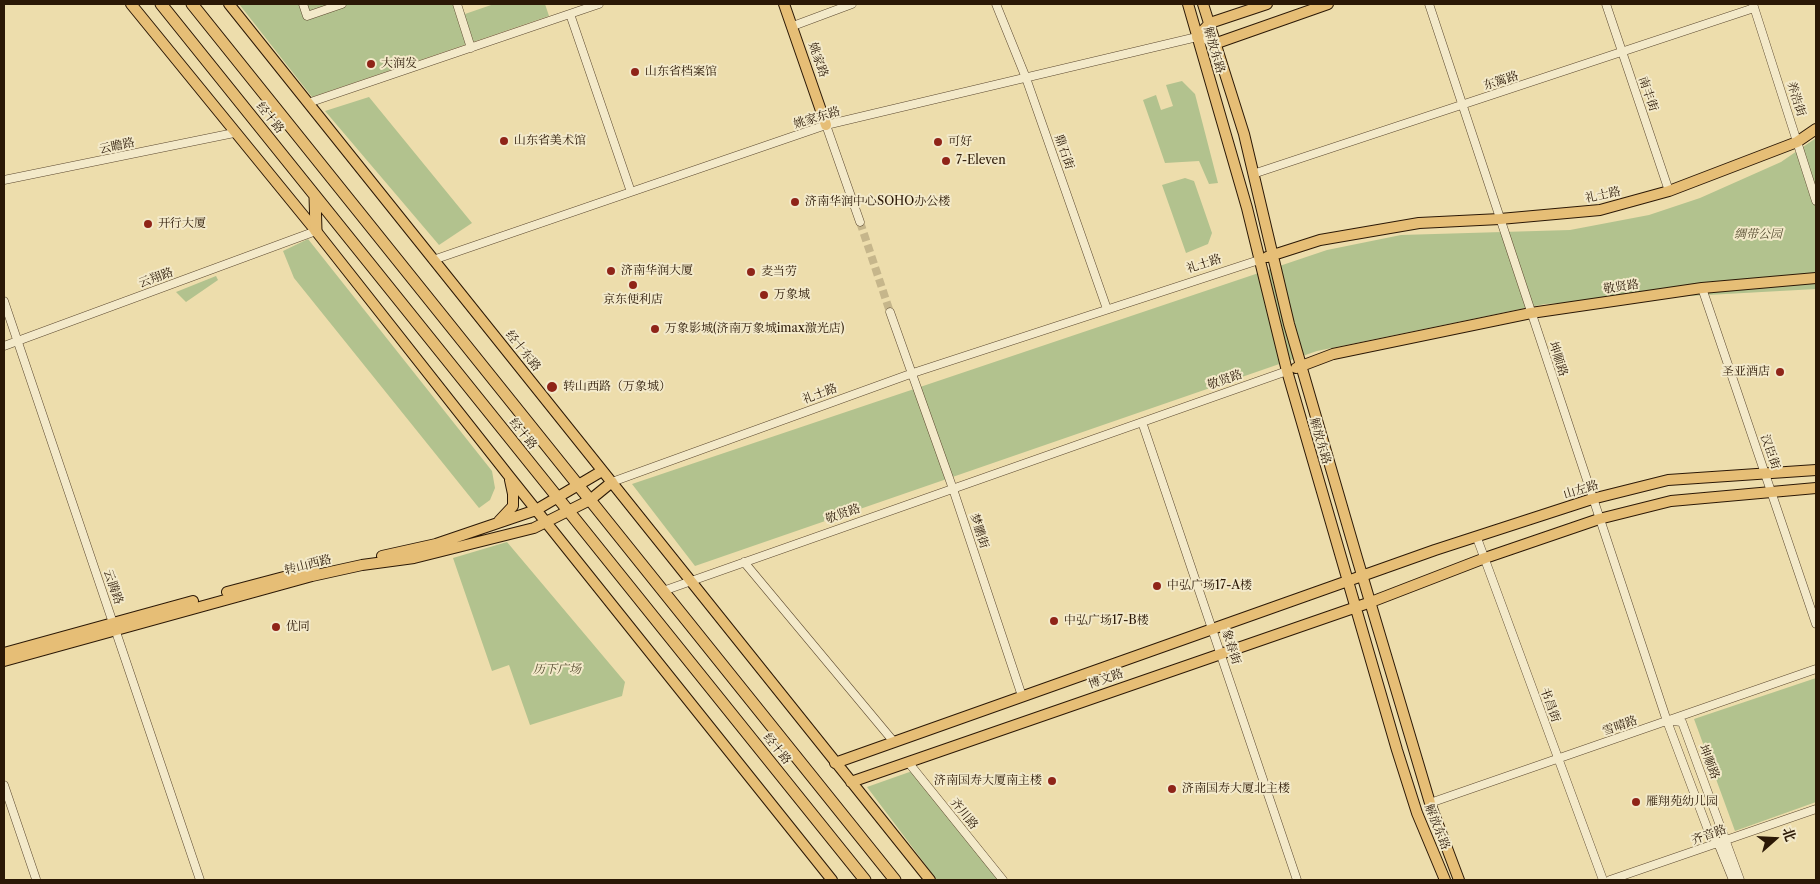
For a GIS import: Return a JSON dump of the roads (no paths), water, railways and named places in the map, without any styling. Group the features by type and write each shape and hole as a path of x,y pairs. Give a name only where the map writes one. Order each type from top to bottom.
{"highway":[{"name":"经十路","path":"161,4 865,880"},
{"name":"经十路","path":"192,4 895,880"},
{"path":"315,196 316,231"}],"main road":[{"path":"131,4 234,133 316,231 546,523 832,880"},
{"path":"231,4 433,260"},
{"name":"姚家路","path":"784,4 826,125"},
{"name":"解放东路","path":"1188,4 1247,208 1287,371 1397,750 1417,812 1445,880"},
{"name":"解放东路","path":"1202,4 1217,43 1244,134 1272,256 1370,602 1430,803 1459,880"},
{"path":"1197,37 1210,23 1267,4"},
{"path":"1217,43 1328,4"},
{"name":"礼士路","path":"1259,260 1320,240 1420,223 1500,220 1600,210 1669,191 1797,142 1816,129"},
{"name":"经十东路","path":"433,260 612,482"},
{"name":"敬贤路","path":"1287,371 1333,354 1531,313 1702,288 1816,278"},
{"name":"山左路","path":"1348,581 1592,499 1668,480 1816,470"},
{"name":"转山西路","path":"4,661 114,625 291,574 410,550 491,527 536,510 602,471"},
{"path":"491,527 505,516 513,506 513,494 509,476"},
{"path":"612,482 930,880"},
{"name":"转山西路","path":"4,653 312,576 362,565 414,558 451,550 546,523 590,500 612,482"},
{"path":"1370,602 1485,558 1599,519 1671,501 1816,488"},
{"name":"博文路","path":"836,763 1348,581"},
{"name":"博文路","path":"851,782 1356,605 1370,602"}],"street":[{"path":"303,4 307,16 342,4"},
{"path":"457,4 471,48"},
{"path":"308,103 599,4"},
{"path":"793,26 852,4"},
{"name":"鼎石街","path":"996,4 1026,78 1107,309"},
{"name":"坤顺路","path":"1429,4 1592,499 1668,721 1708,830 1721,842 1740,880"},
{"name":"南丰街","path":"1606,4 1669,191"},
{"name":"东篱路","path":"1253,174 1623,53 1754,6"},
{"name":"养浩街","path":"1754,6 1816,201"},
{"path":"570,14 631,192"},
{"path":"1197,37 1217,43"},
{"name":"姚家东路","path":"433,260 826,125 1197,37"},
{"path":"826,125 860,222"},
{"name":"云瞻路","path":"4,180 234,133"},
{"name":"云翔路","path":"4,346 316,231"},
{"name":"礼士路","path":"612,482 913,374 1259,260"},
{"name":"汉臣街","path":"1702,288 1816,624"},
{"name":"云腾路","path":"4,301 200,880"},
{"name":"梦鹏街","path":"890,312 953,489 1022,696"},
{"name":"敬贤路","path":"663,591 1287,371"},
{"name":"象春街","path":"1142,422 1297,880"},
{"name":"书昌街","path":"1477,538 1603,880"},
{"path":"744,562 894,742"},
{"name":"雪晴路","path":"1430,803 1816,669"},
{"name":"坤顺路","path":"1668,721 1682,722 1721,825 1721,842 1733,880"},
{"name":"齐川路","path":"908,762 1003,880"},
{"path":"4,785 35,880"},
{"name":"齐音路","path":"1610,880 1816,809"}],"tunnel":[{"path":"860,222 890,312"}],"place":[{"name":"大润发","path":"371,64"},
{"name":"山东省档案馆","path":"635,72"},
{"name":"山东省美术馆","path":"504,141"},
{"name":"可好","path":"938,142"},
{"name":"7-Eleven","path":"946,161"},
{"name":"济南华润中心SOHO办公楼","path":"795,202"},
{"name":"开行大厦","path":"148,224"},
{"name":"济南华润大厦","path":"611,271"},
{"name":"麦当劳","path":"751,272"},
{"name":"京东便利店","path":"633,285"},
{"name":"万象城","path":"764,295"},
{"name":"万象影城(济南万象城imax激光店)","path":"655,329"},
{"name":"圣亚酒店","path":"1780,372"},
{"name":"转山西路（万象城）","path":"552,387"},
{"name":"中弘广场17-A楼","path":"1157,586"},
{"name":"中弘广场17-B楼","path":"1054,621"},
{"name":"优同","path":"276,627"},
{"name":"济南国寿大厦南主楼","path":"1052,781"},
{"name":"济南国寿大厦北主楼","path":"1172,789"},
{"name":"雁翔苑幼儿园","path":"1636,802"}],"park label":[{"name":"绸带公园","path":"1758,235"},
{"name":"历下广场","path":"557,670"}]}
